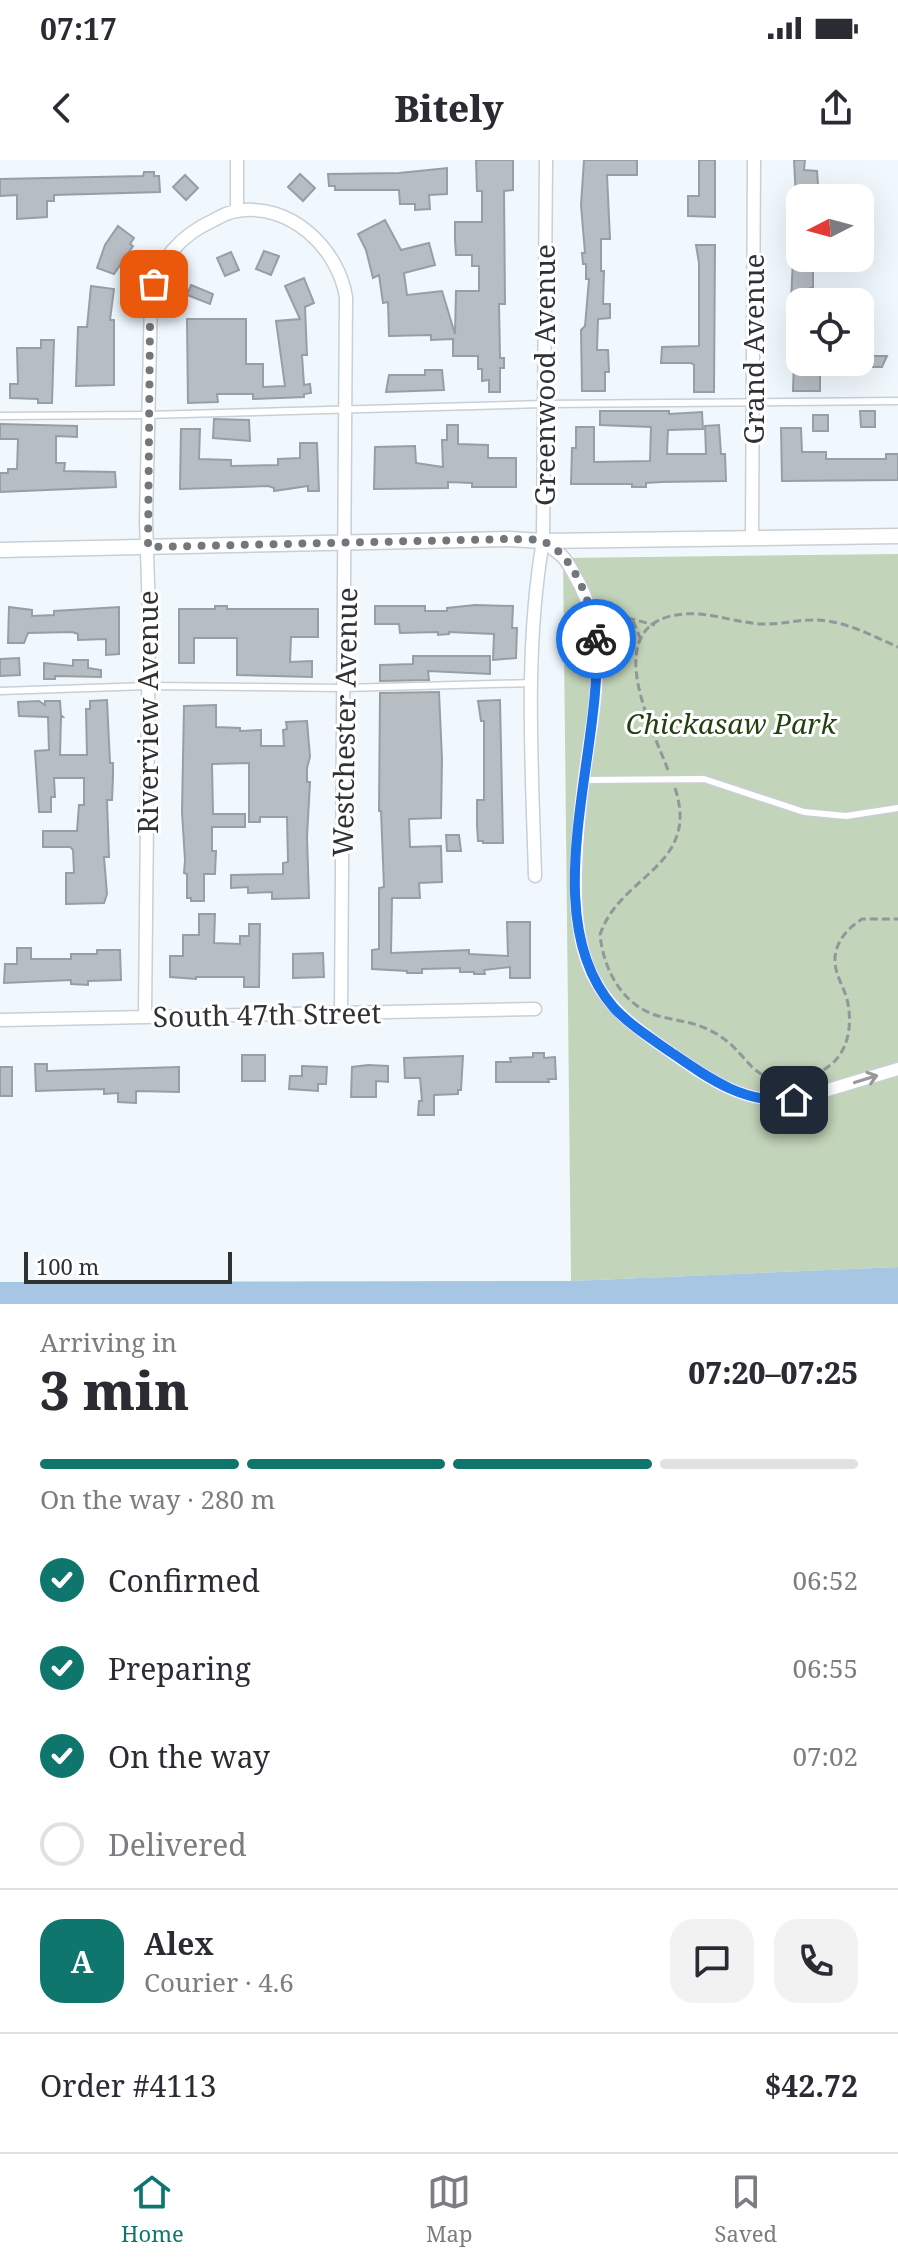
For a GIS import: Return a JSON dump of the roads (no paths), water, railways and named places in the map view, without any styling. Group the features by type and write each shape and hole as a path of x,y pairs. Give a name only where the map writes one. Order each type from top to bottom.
{"street":[{"path":"237,160 237,211"},
{"name":"Greenwood Avenue","path":"535,876 532,683 536,581 543,541 546,160"},
{"name":"Grand Avenue","path":"752,537 754,160"},
{"name":"Westchester Avenue","path":"237,211 267,212 304,229 321,243 333,259 340,271 346,297 341,1012"},
{"name":"Riverview Avenue","path":"145,1016 151,297 159,271 184,237 196,228 237,211"},
{"path":"0,550 509,539 898,536"},
{"path":"543,541 573,570 592,612 597,656 595,702 576,864 579,935 595,981 616,1010 640,1031 725,1088 750,1097 794,1100 898,1069"},
{"name":"South 47th Street","path":"0,1020 535,1009"}],"lane":[{"path":"0,416 544,404 898,401"},
{"path":"0,691 148,686 344,688 532,683"},
{"path":"584,780 704,779 804,812 846,816 898,808"}],"water":[{"path":"898,1267 898,1304 0,1304 0,1282 571,1281"}],"park label":[{"name":"Chickasaw Park","path":"731,723"}]}
